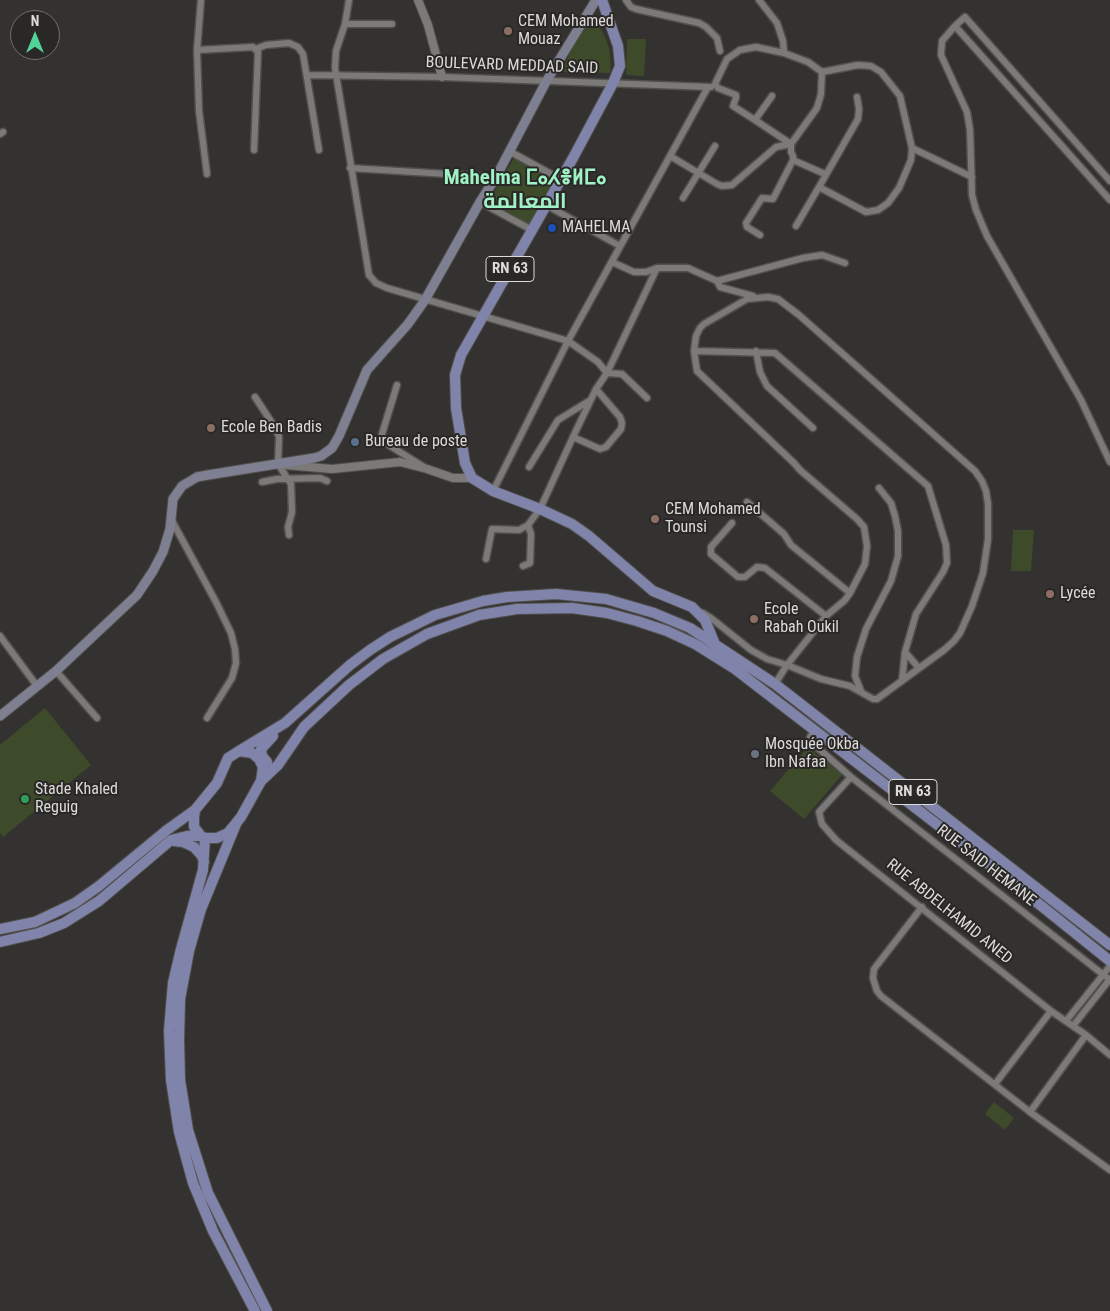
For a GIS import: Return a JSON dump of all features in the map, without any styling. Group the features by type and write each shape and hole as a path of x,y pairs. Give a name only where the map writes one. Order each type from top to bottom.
{"main road":[{"path":"0,716 56,671 137,595 160,559 167,540 171,519 171,504 175,494 191,480 208,474 314,458 321,456 332,448 367,370 408,324 425,300 496,177 547,80 596,0"},
{"name":"RN 63","path":"472,478 465,463 456,408 455,375 461,355 546,205 613,83 620,66 620,54 602,0"},
{"path":"472,478 493,491 540,509 578,528 652,591 690,605 705,620 720,658"},
{"path":"280,761 267,762 262,756 261,749 285,723 350,666 390,637 435,615 482,601 532,594 581,596 630,605 690,628 714,642"},
{"path":"255,1311 213,1231 199,1199 183,1149 174,1106 169,1055 171,998 181,949 197,908 236,824 261,781 280,761 304,727 371,667 419,638 444,627 479,615 498,611 535,607 572,608 622,617 659,628 688,641 720,658 815,730 1004,876 1110,961"},
{"path":"690,628 698,618 695,609"},
{"name":"RN 63","path":"714,642 775,684 1110,945"},
{"path":"0,930 35,922 75,903 99,886 167,830 196,810 217,782 228,758 285,723"},
{"path":"239,751 252,753 259,759 263,767 261,781"},
{"path":"196,810 194,827 203,837 204,862 180,999 179,1056 185,1113 197,1162 208,1193 267,1311"},
{"path":"0,942 39,933 76,917 110,893 166,844 181,836 213,839 228,833 236,824"},
{"path":"166,844 177,841 189,844 199,851 204,862"}],"street":[{"path":"201,0 198,50 199,111 207,174"},
{"path":"348,0 345,24 336,52 335,68 369,275 376,283 387,288 568,341 598,362 607,373 622,374 647,398"},
{"path":"413,0 423,24 430,34"},
{"path":"418,0 442,77"},
{"path":"626,0 631,7 636,9 699,23 717,38 720,51"},
{"path":"760,0 777,23 783,41 784,53"},
{"path":"1110,182 965,17 942,41 941,55 967,112 970,130 972,194 980,223 1072,384 1110,462"},
{"path":"345,24 392,24"},
{"path":"956,26 1110,200"},
{"path":"254,150 258,48 266,44 289,43 298,47 303,54 319,150"},
{"path":"198,50 253,47 258,52"},
{"path":"493,491 568,341 670,156 716,81 727,59 740,50 756,47 784,53 808,62 822,72 858,65 871,66 881,72 900,96 912,148 912,160 899,188 888,203 878,210 866,212 819,187"},
{"path":"760,235 747,227 746,223 762,198 773,199 793,160 791,144 817,108 821,94 822,72"},
{"name":"BOULEVARD MEDDAD SAID","path":"308,75 442,77 712,86"},
{"path":"712,86 736,95 733,106 791,144"},
{"path":"755,120 772,96"},
{"path":"796,226 858,119 857,97"},
{"path":"670,156 717,184 728,186 732,185 776,147 791,144"},
{"path":"683,198 715,146"},
{"path":"912,148 972,177"},
{"path":"509,151 560,179"},
{"path":"793,160 825,174"},
{"path":"350,168 496,177"},
{"path":"480,202 532,230"},
{"path":"546,205 620,246"},
{"path":"612,262 634,272 646,272 658,268 688,268 717,281 822,255 845,263"},
{"path":"486,559 492,529 519,530 528,525 540,509 589,401 607,373 658,268"},
{"path":"695,609 711,618 751,650 767,659 821,679 845,685 872,699 877,699 944,650 960,633 972,606 983,573 988,539 988,504 982,481 961,457 799,315 778,300 768,297 755,297 720,287 717,281"},
{"path":"755,297 740,302 704,324 696,336 695,366 701,376 800,470 857,518 864,528 867,546 867,555 861,574 850,594 826,616 787,665 775,684"},
{"path":"694,351 756,351 775,353 781,356 923,480 931,491 946,545 947,563 916,614 906,652 902,681"},
{"path":"756,351 760,372 767,386 813,428"},
{"path":"397,385 382,438 388,444 427,469"},
{"path":"573,437 600,448 606,447 620,429 622,423 620,417 596,389"},
{"path":"255,397 276,429 279,437 278,464 291,484 292,512 288,527 289,535"},
{"path":"528,467 558,420 589,401"},
{"path":"278,464 332,469 400,462 453,478 472,478"},
{"path":"262,482 277,479 320,478 328,481"},
{"path":"862,693 855,676 857,657 866,629 896,569 898,556 898,531 895,516 891,503 879,488"},
{"path":"747,502 784,534 791,544 850,594"},
{"path":"171,519 216,602 231,633 236,649 236,663 232,678 207,718"},
{"path":"732,523 711,547 711,554 738,578 745,577 757,567 765,568 826,616"},
{"path":"523,566 530,564 531,534 528,525"},
{"path":"0,636 37,686"},
{"path":"906,652 919,668"},
{"path":"56,671 97,718"},
{"name":"RUE SAID HEMANE","path":"815,730 810,737 810,741 851,777 1110,980"},
{"name":"RUE ABDELHAMID ANED","path":"851,777 819,812 822,824 836,840 1051,1011 1110,1054"},
{"path":"922,907 874,969 873,982 881,996 1030,1112 1110,1170"},
{"path":"1066,1022 1103,975 1110,961"},
{"path":"1073,1026 1110,980"},
{"path":"995,1084 1051,1011"},
{"path":"1030,1112 1086,1035"}],"green space":[{"path":"589,15 594,16 606,39 610,52 611,73 561,72"},
{"path":"627,39 646,39 644,76 626,75"},
{"path":"514,158 556,182 531,225 489,201"},
{"path":"1013,530 1034,530 1031,571 1011,571"},
{"name":"Stade Khaled Reguig","path":"45,708 91,765 3,837 0,833 0,745"},
{"path":"808,747 842,775 804,819 770,791"},
{"path":"994,1102 1014,1118 1005,1130 985,1114"}],"place":[{"name":"CEM Mohamed Mouaz","path":"508,31"},
{"name":"MAHELMA","path":"552,228"},
{"name":"Ecole Ben Badis","path":"211,428"},
{"name":"Bureau de poste","path":"355,442"},
{"name":"CEM Mohamed Tounsi","path":"655,519"},
{"name":"Lycée","path":"1050,594"},
{"name":"Ecole Rabah Oukil","path":"754,619"},
{"name":"Mosquée Okba Ibn Nafaa","path":"755,754"},
{"name":"Stade Khaled Reguig","path":"25,799"}],"district":[{"name":"Mahelma ⵎⴰⵃⴻⵍⵎⴰ المعالمة","path":"525,191"}]}
